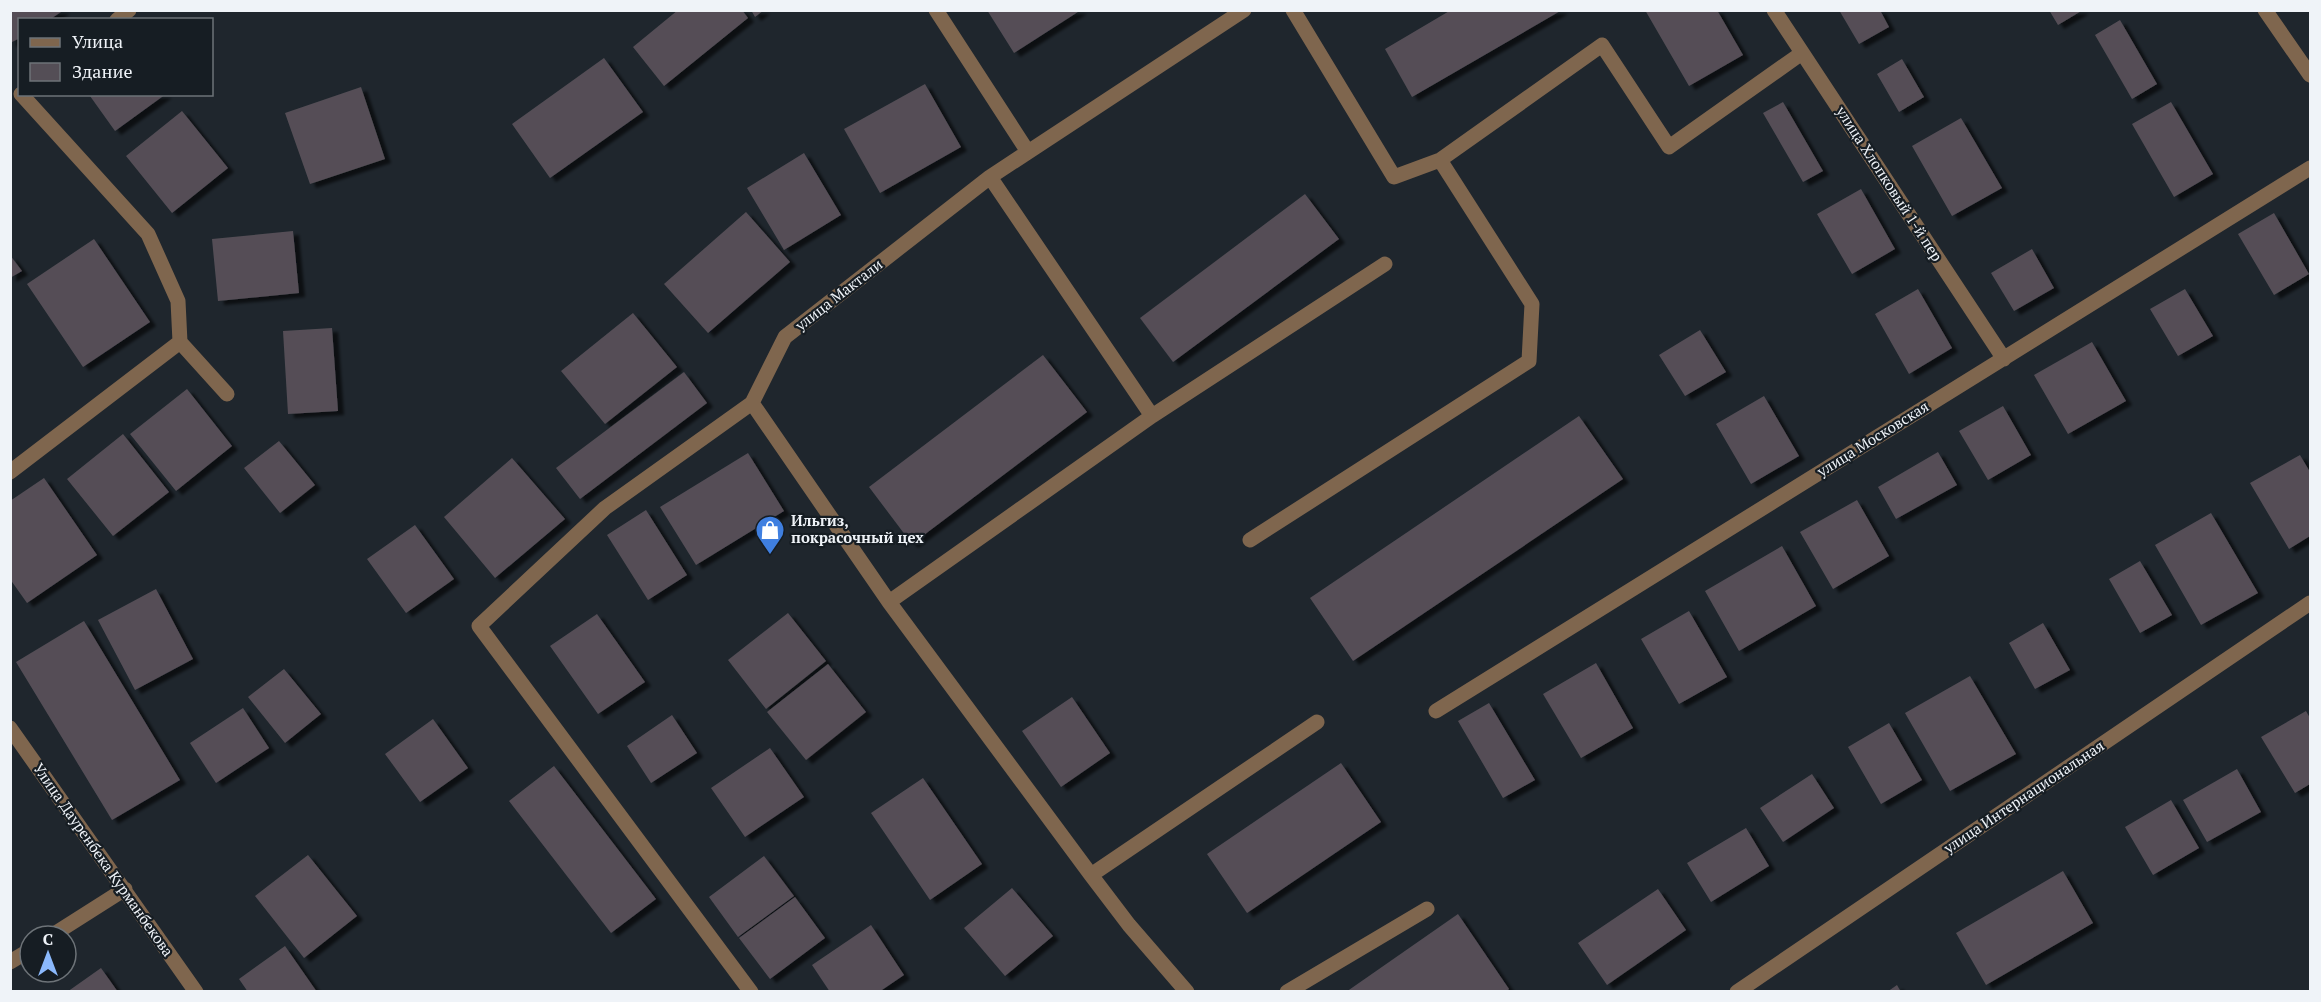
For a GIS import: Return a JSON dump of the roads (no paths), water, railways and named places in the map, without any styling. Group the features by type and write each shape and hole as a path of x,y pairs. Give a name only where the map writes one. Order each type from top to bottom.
{"street":[{"path":"936,10 1028,152"},
{"name":"улица Мактали","path":"751,992 479,626 605,508 752,403 785,337 990,177 1244,10"},
{"path":"1293,10 1394,177 1440,160 1602,45 1669,147 1802,53"},
{"name":"улица Хлопковый 1-й пер","path":"1774,10 2004,358"},
{"path":"2265,10 2310,75"},
{"path":"22,96 148,234 178,301 180,342 228,394"},
{"path":"1250,540 1529,361 1532,304 1440,160"},
{"name":"улица Московская","path":"1436,711 2310,168"},
{"path":"990,177 1152,416"},
{"path":"889,602 1152,416 1385,264"},
{"path":"10,472 180,342"},
{"path":"752,403 889,602 1129,925 1187,992"},
{"name":"улица Интернациональная","path":"1737,992 2310,603"},
{"path":"1091,875 1317,722"},
{"name":"Улица Дауренбека Курманбекова","path":"10,728 196,992"},
{"path":"70,924 125,889"},
{"path":"1287,992 1427,909"}],"place":[{"name":"Ильгиз, покрасочный цех","path":"770,556"}]}
